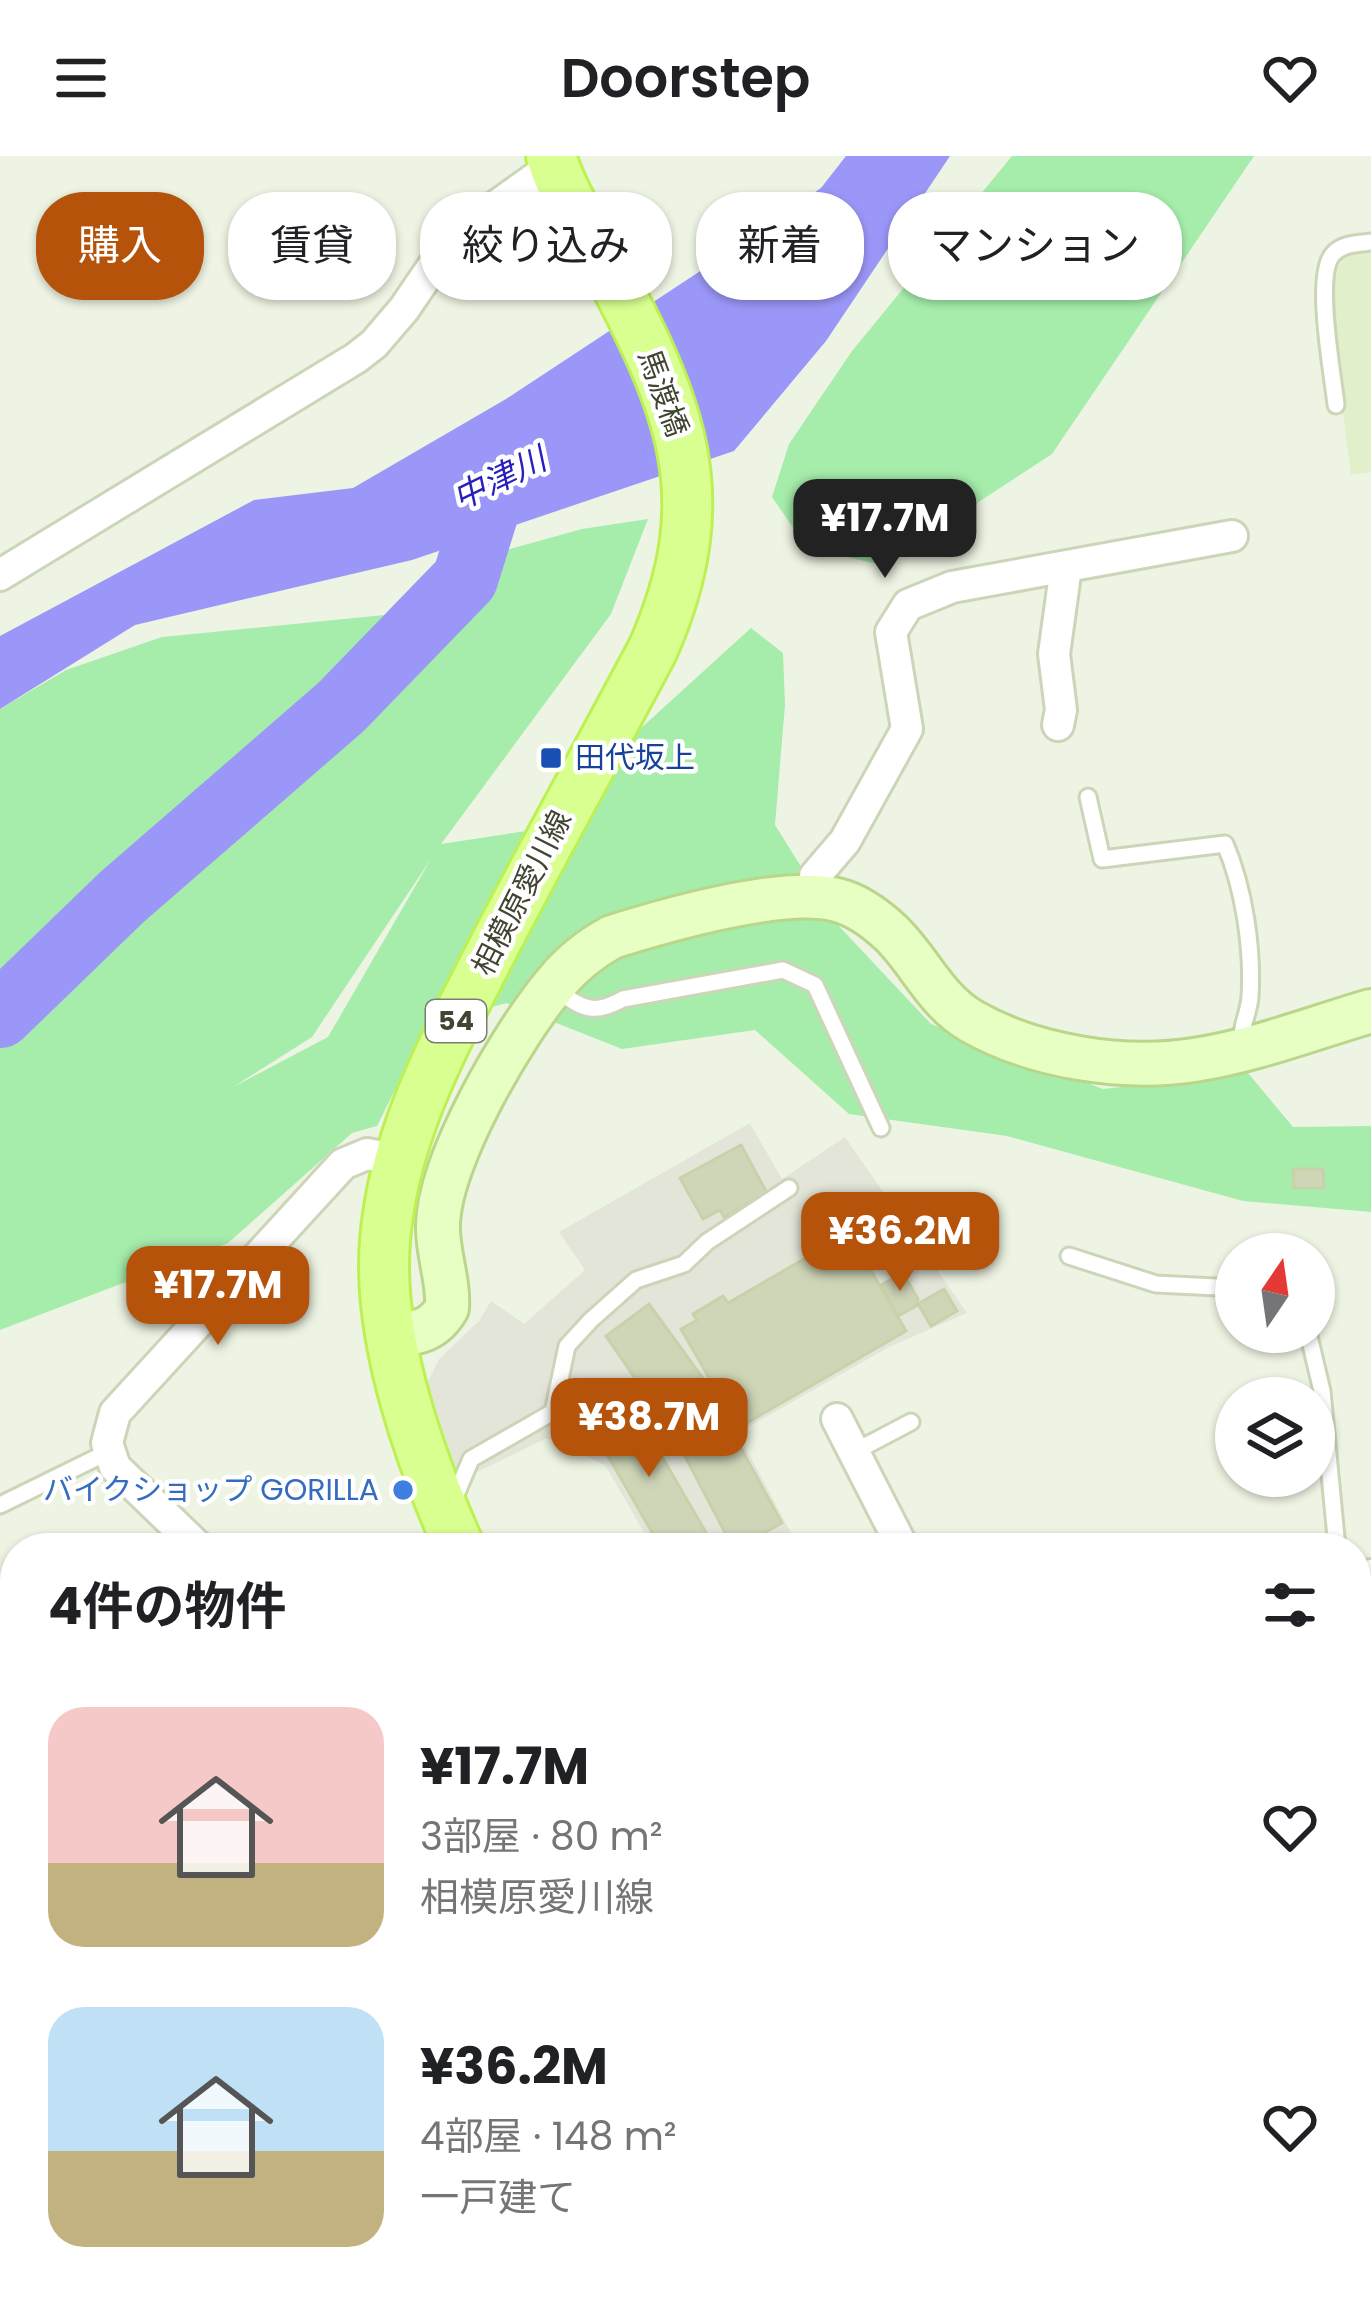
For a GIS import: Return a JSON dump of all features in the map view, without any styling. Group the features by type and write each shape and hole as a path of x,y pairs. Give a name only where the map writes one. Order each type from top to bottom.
{"main road":[{"name":"馬渡橋","path":"552,160 663,382 684,448 688,523"},
{"name":"相模原愛川線","path":"453,1533 421,1448 391,1336 385,1243 398,1160 438,1057 652,649 676,587 688,523"}],"street":[{"path":"0,575 356,358 404,309 453,236 552,160"},
{"path":"815,896 815,876 845,841 907,728 891,632 908,605 952,587 1232,536"},
{"path":"1058,725 1061,710 1054,654 1066,567"},
{"path":"391,1336 423,1332 447,1308 438,1224 447,1180 476,1110 552,987 590,949 612,937 762,901 815,896 852,905 879,922 946,1002 970,1020 1065,1055 1107,1061 1192,1061 1371,1010"},
{"path":"183,1533 122,1475 108,1452 110,1424 124,1401 325,1180 353,1157 367,1154 398,1160"},
{"path":"837,1419 895,1533"}],"lane":[{"path":"1336,405 1323,273 1334,253 1346,245 1371,242"},
{"path":"1088,797 1099,865 1226,844 1249,950 1250,1000 1241,1031 1243,1048"},
{"path":"552,987 585,1008 604,1010 623,999 783,970 797,973 815,985 881,1128"},
{"path":"453,1533 471,1459 554,1412 567,1346 591,1320 636,1280 684,1264 707,1242 789,1188"},
{"path":"1070,1256 1156,1284 1215,1287"},
{"path":"1313,1353 1322,1391 1336,1533"},
{"path":"854,1452 911,1422"},
{"path":"0,1505 108,1452"}],"shaded area":[{"path":"1371,246 1371,472 1351,475 1327,290 1337,258 1351,249"},
{"path":"750,1123 782,1179 845,1137 967,1313 889,1347 738,1433 791,1533 644,1533 605,1465 547,1438 452,1484 423,1392 439,1359 479,1321 491,1301 524,1324 585,1270 559,1232"}],"green space":[{"path":"1012,156 1254,156 1182,262 1182,192 982,192"},
{"path":"894,300 1156,300 1052,454 882,565 807,548 772,497 789,444 852,351"},
{"path":"648,519 611,614 441,844 584,822 640,729 751,628 783,653 785,705 775,825 837,924 931,1024 1103,1089 1248,1073 1293,1127 1371,1126 1371,1212 1243,1201 1007,1136 849,1114 755,1030 622,1049 506,1003 427,1026 377,1126 352,1133 228,1243 0,1330 0,1035 84,951 330,736 506,550 582,529","holes":["431,859 328,1037 233,1087 312,1037"]},
{"path":"384,615 309,711 220,791 55,918 0,971 0,709 66,670 162,637"}],"water":[{"path":"846,156 950,156 926,192 888,192 888,248 864,284 864,192 815,192"},
{"name":"中津川","path":"696,274 696,300 853,300 826,341 734,451 412,560 135,625 0,709 0,636 254,500 353,488 506,399 656,300 672,300 672,290"}],"building":[{"path":"741,1145 767,1193 724,1217 720,1210 703,1219 680,1178"},
{"path":"1293,1169 1323,1169 1324,1188 1294,1188"},
{"path":"849,1233 906,1331 738,1428 681,1329 697,1320 693,1314 723,1296 728,1303"},
{"path":"903,1273 918,1299 916,1306 898,1316 881,1285"},
{"path":"944,1289 957,1311 931,1326 918,1304"},
{"path":"649,1304 702,1377 782,1523 764,1533 725,1533 674,1435 606,1336"},
{"path":"629,1400 706,1533 652,1533 589,1423"}],"waterway":[{"name":"中津川","path":"0,1015 122,897 341,707 465,579 495,483"}],"place":[{"name":"田代坂上","path":"551,758"},
{"name":"バイクショップ GORILLA","path":"403,1490"}]}
